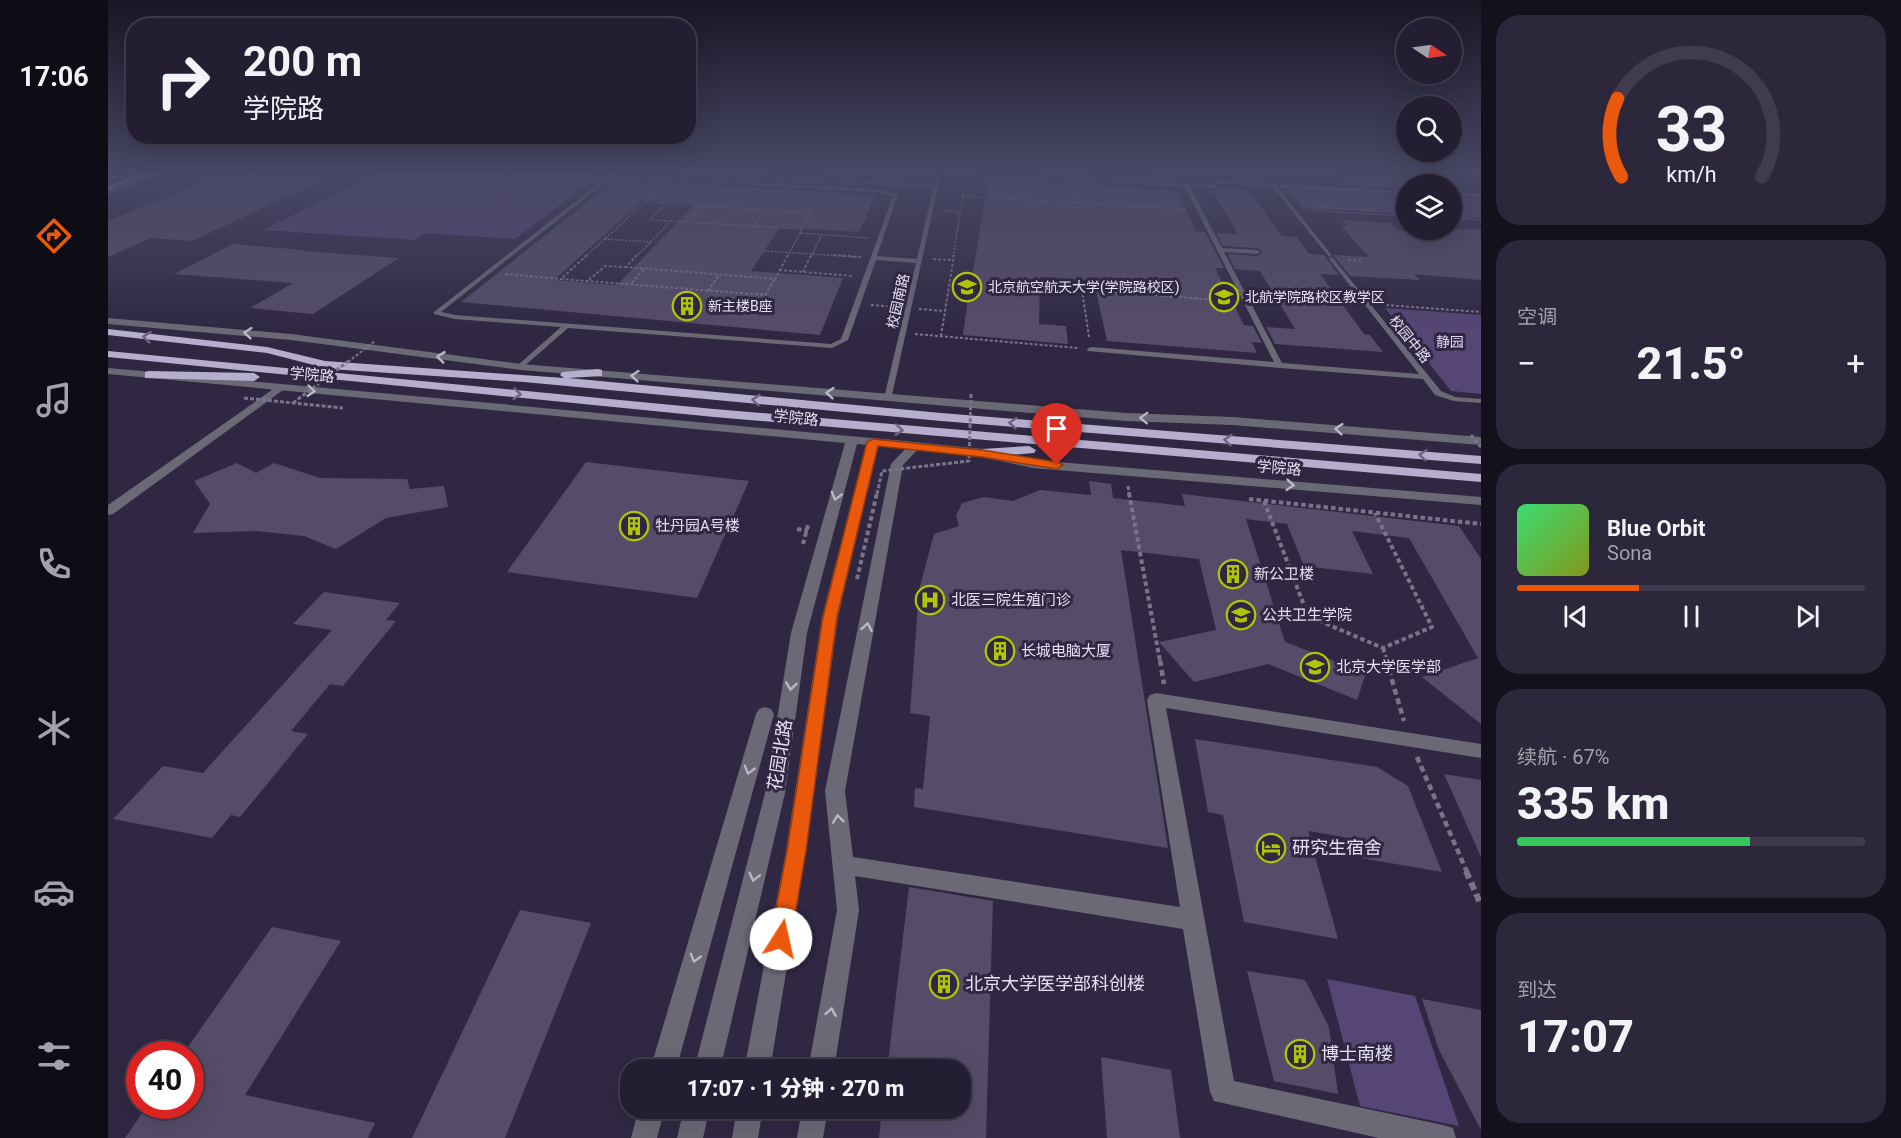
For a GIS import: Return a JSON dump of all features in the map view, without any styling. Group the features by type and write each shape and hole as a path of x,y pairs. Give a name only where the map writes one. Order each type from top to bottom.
{"highway":[{"path":"108,332 267,350 329,364"},
{"name":"学院路","path":"108,343 329,364 522,373 953,418 1481,460"},
{"name":"学院路","path":"108,354 1074,446 1481,478"},
{"path":"522,373 598,373"},
{"path":"149,375 354,378"},
{"path":"605,403 634,419"},
{"path":"982,453 1074,446"}],"street":[{"name":"学院路","path":"108,321 291,337 522,373"},
{"name":"学院路","path":"108,371 915,446 982,453 1033,464 1481,501"},
{"name":"学院路","path":"598,373 1126,417 1232,421 1476,438"},
{"path":"108,512 279,388"},
{"name":"花园北路","path":"710,1059 775,793 799,633 852,440"},
{"name":"花园北路","path":"759,1059 796,851 830,617 873,442"},
{"path":"823,1059 848,910 835,791 897,464 915,446"},
{"path":"1443,1138 1222,1092 1156,700 1481,751"},
{"path":"666,1059 765,714"},
{"path":"844,865 1193,920"},
{"path":"644,1138 649,1119"},
{"path":"690,1138 695,1119"},
{"path":"745,1138 748,1119"},
{"path":"810,1138 813,1119"}],"lane":[{"path":"547,226 436,313 455,317 832,346 844,340 884,226"},
{"name":"校园南路","path":"888,398 927,226"},
{"path":"1208,226 1281,366"},
{"name":"校园中路","path":"1306,226 1438,393 1454,399 1481,401"},
{"path":"1221,250 1257,252"},
{"path":"873,258 919,259"},
{"path":"522,373 566,326"},
{"path":"1091,349 1426,377"}],"path":[{"path":"561,279 618,226"},
{"path":"626,267 666,226"},
{"path":"755,226 802,229"},
{"path":"487,273 765,295 804,226"},
{"path":"941,336 958,226"},
{"path":"800,233 880,238"},
{"path":"802,272 822,234"},
{"path":"604,239 651,242"},
{"path":"764,251 862,258"},
{"path":"919,259 953,260"},
{"path":"589,280 604,266 775,279"},
{"path":"632,283 645,269"},
{"path":"779,270 867,277"},
{"path":"708,291 719,275"},
{"path":"1146,280 1150,295"},
{"path":"903,334 1091,349 1082,290 1247,302"},
{"path":"1368,304 1481,312"},
{"path":"293,403 375,342"},
{"path":"857,579 882,471 969,461 971,394"},
{"path":"244,398 343,408"},
{"path":"1476,438 1481,447"},
{"path":"1139,487 1128,486 1167,701"},
{"path":"1241,498 1481,524"},
{"path":"1264,500 1308,616 1383,648 1432,627 1375,512"},
{"path":"796,529 816,532"},
{"path":"1383,648 1409,740 1481,904"}],"green space":[{"path":"271,226 532,226 515,239 426,233 414,240 263,230"},
{"name":"静园","path":"1385,308 1481,315 1481,394 1451,391"},
{"path":"1327,979 1415,996 1459,1126 1360,1106"}],"building":[{"path":"108,226 224,226 192,241 151,238 108,257"},
{"path":"557,226 614,226 554,280 617,285 674,226 862,226 859,232 780,227 751,271 843,278 820,335 461,302"},
{"path":"981,226 1194,226 1196,231 1205,232 1224,268 1215,268 1244,325 1253,326 1262,343 1252,342 1257,353 1107,341 1095,286 1090,286 1089,280 1040,277 1039,324 1066,326 1068,344 963,335"},
{"path":"1233,226 1275,226 1282,236 1297,237 1309,254 1324,255 1339,275 1320,274 1364,334 1370,335 1383,352 1275,344 1266,327 1295,329 1260,271 1235,269 1228,254 1257,256 1262,253 1261,250 1223,246 1216,233 1238,234"},
{"path":"1341,226 1394,226 1396,229 1396,240 1462,240 1462,229 1481,229 1481,280 1414,274 1420,280 1350,276 1333,255 1369,257"},
{"path":"233,244 399,258 313,314 250,308 293,283 174,274"},
{"name":"牡丹园A号楼","path":"586,462 749,481 697,598 507,572"},
{"path":"237,463 256,473 274,463 320,478 407,479 410,489 444,486 448,507 386,518 336,549 304,536 256,531 193,533 210,504 194,481"},
{"path":"1089,481 1111,484 1113,498 1185,506 1182,494 1459,526 1481,559 1481,724 1422,677 1478,658 1409,538 1352,531 1373,574 1304,566 1287,524 1246,519 1285,642 1366,673 1357,700 1268,664 1194,682 1159,642 1216,630 1199,559 1121,550 1168,848 914,807 915,788 923,789 930,716 910,713 919,590 934,534 959,526 956,516 962,503 984,497 1013,501 1040,490 1091,495"},
{"path":"324,592 400,603 386,620 396,621 343,686 330,684 291,731 308,734 240,817 231,815 212,838 113,819 163,766 203,773 332,630 293,624"},
{"name":"研究生宿舍","path":"1195,739 1377,767 1408,786 1442,872 1361,858 1355,839 1308,831 1338,939 1244,922 1223,815 1208,812"},
{"path":"1444,774 1481,780 1481,857"},
{"name":"北京大学医学部科创楼","path":"909,887 993,901 986,1138 879,1138 881,1119 971,1119 971,1059 888,1059"},
{"path":"520,910 591,923 505,1138 412,1138"},
{"path":"272,927 341,941 245,1095 375,1123 368,1138 125,1138 138,1119 204,1119 204,1041 192,1041"},
{"name":"博士南楼","path":"1247,971 1305,980 1329,1027 1338,1094 1274,1081"},
{"path":"1422,999 1481,1010 1481,1130 1439,1050"},
{"path":"1101,1057 1171,1070 1180,1138 1107,1138"}],"place":[{"name":"北京航空航天大学(学院路校区)","path":"967,287"},
{"name":"北航学院路校区教学区","path":"1224,297"},
{"name":"新主楼B座","path":"687,306"},
{"name":"牡丹园A号楼","path":"634,526"},
{"name":"新公卫楼","path":"1233,574"},
{"name":"北医三院生殖门诊","path":"930,600"},
{"name":"公共卫生学院","path":"1241,615"},
{"name":"长城电脑大厦","path":"1000,651"},
{"name":"北京大学医学部","path":"1315,667"},
{"name":"研究生宿舍","path":"1271,848"},
{"name":"北京大学医学部科创楼","path":"944,984"},
{"name":"博士南楼","path":"1300,1054"}],"route":[{"path":"781,939 830,617 873,442 982,453 1033,464 1057,465"}]}
